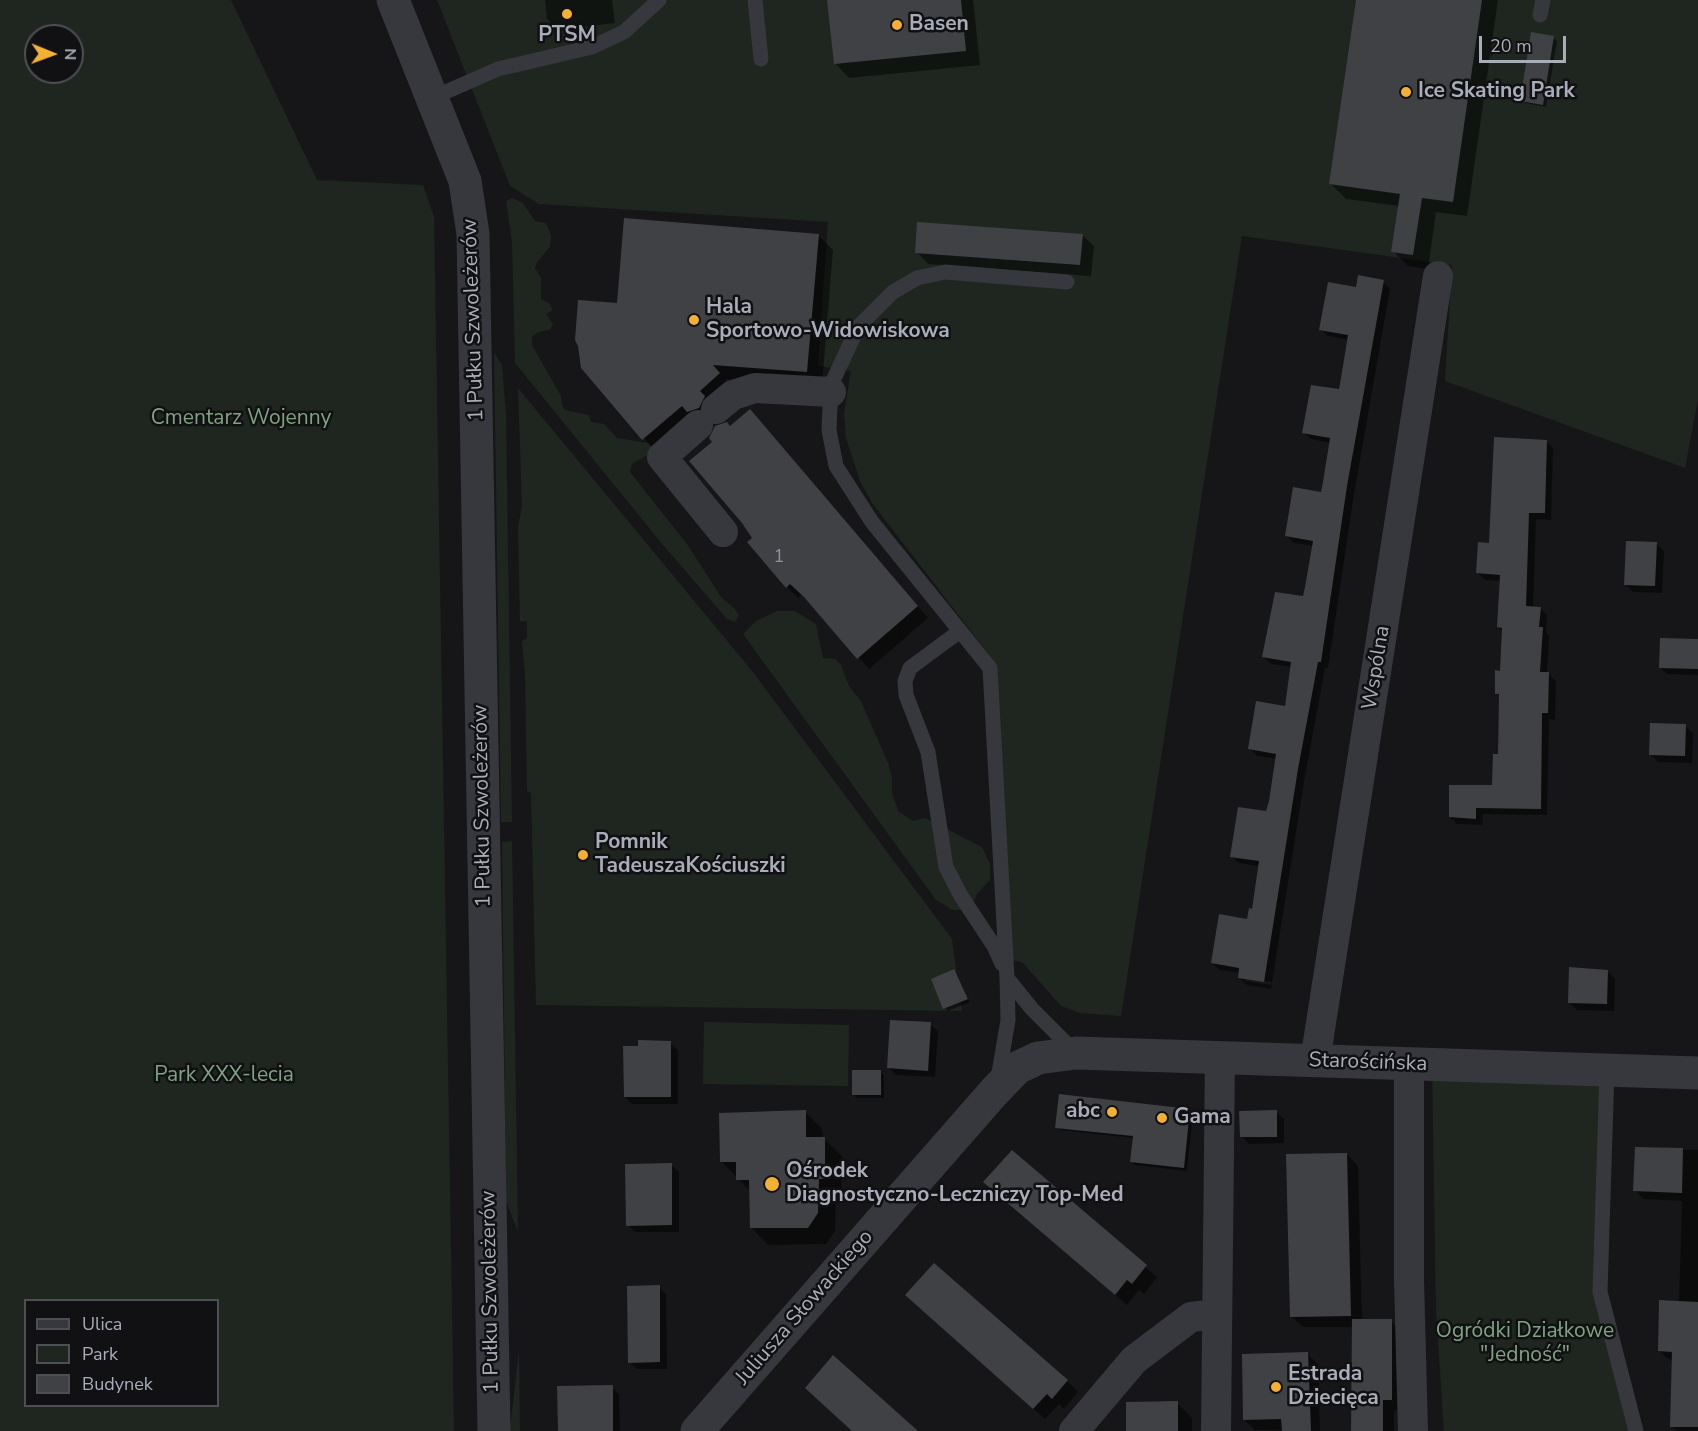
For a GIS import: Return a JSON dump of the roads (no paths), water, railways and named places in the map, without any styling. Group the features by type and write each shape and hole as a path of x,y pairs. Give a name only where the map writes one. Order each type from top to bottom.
{"street":[{"name":"1 Pułku Szwoleżerów","path":"393,0 465,182 472,225 494,1431"},
{"name":"Wspólna","path":"1315,1061 1438,276"},
{"path":"723,532 662,457 733,395 755,388 831,392"},
{"name":"Starościńska","path":"1038,1058 1076,1053 1698,1073"},
{"path":"1216,1431 1220,1057"},
{"name":"Juliusza Słowackiego","path":"697,1431 994,1092 1017,1068 1038,1058"},
{"path":"1409,1064 1409,1280 1413,1431"},
{"path":"1074,1431 1134,1360 1191,1317 1217,1314"}],"lane":[{"path":"432,98 498,69 592,47 624,32 659,0"},
{"path":"755,0 761,59"},
{"path":"994,1092 1003,1058 1008,1020 990,668 872,522 836,466 829,430 831,392 842,359 858,327 887,297 916,278 945,272 1067,282"},
{"path":"960,631 910,668 905,681 906,695 928,752 946,867 961,896 994,946 1007,978 1032,1009 1076,1053"},
{"path":"1607,1070 1600,1292 1636,1431"}],"place":[{"name":"PTSM","path":"567,14"},
{"name":"Basen","path":"897,25"},
{"name":"Ice Skating Park","path":"1406,92"},
{"name":"Hala Sportowo-Widowiskowa","path":"694,320"},
{"name":"Pomnik TadeuszaKościuszki","path":"583,855"},
{"name":"abc","path":"1112,1112"},
{"name":"Gama","path":"1162,1118"},
{"name":"Ośrodek Diagnostyczno-Leczniczy Top-Med","path":"772,1184"},
{"name":"Estrada Dziecięca","path":"1276,1387"}],"park label":[{"name":"Cmentarz Wojenny","path":"241,419"},
{"name":"Park XXX-lecia","path":"224,1076"},
{"name":"Ogródki Działkowe \"Jedność\"","path":"1525,1344"}]}
